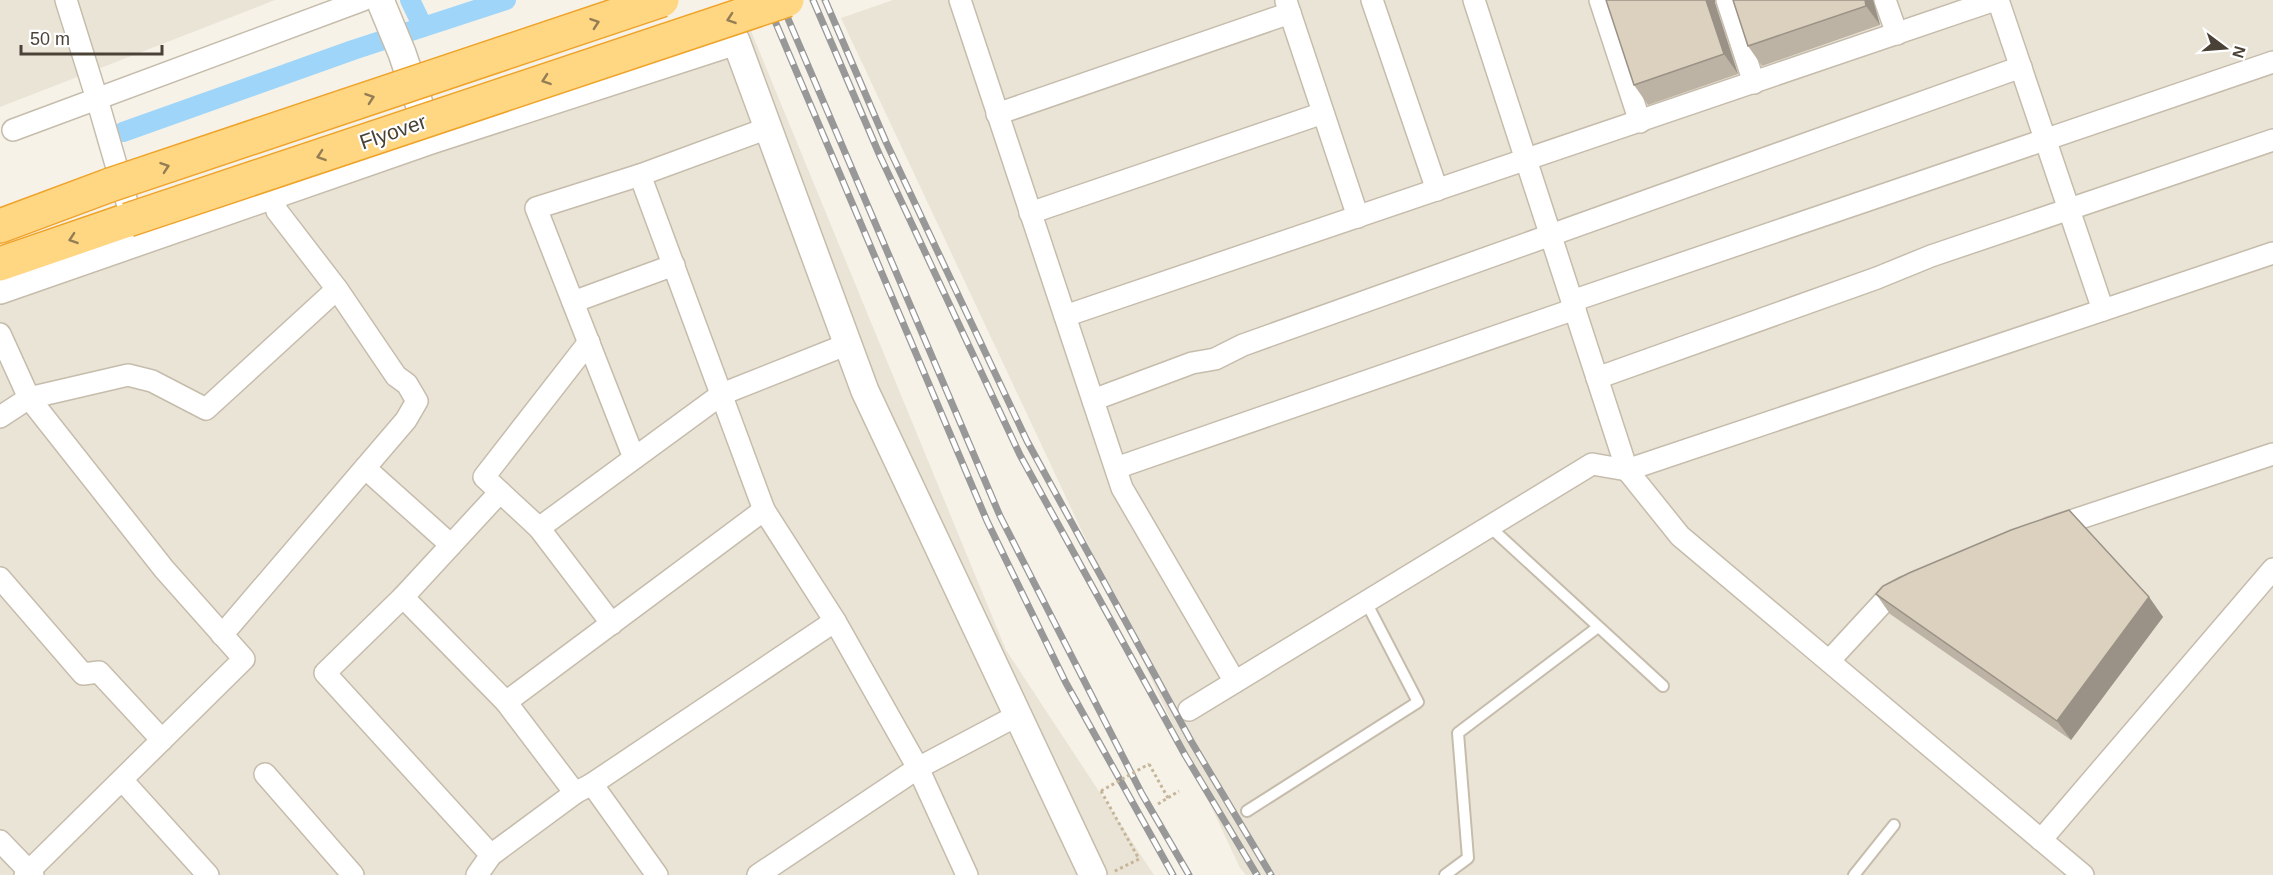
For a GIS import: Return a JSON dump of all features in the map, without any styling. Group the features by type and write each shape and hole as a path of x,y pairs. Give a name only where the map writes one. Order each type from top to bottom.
{"highway":[{"name":"Flyover","path":"0,226 110,185 662,0"},
{"name":"Flyover","path":"0,264 133,231 787,0"}],"street":[{"path":"66,0 97,99 133,231"},
{"path":"960,0 1122,488 1235,682"},
{"path":"1372,0 1437,190"},
{"path":"1474,0 1627,470 1680,536 2083,875"},
{"path":"1600,0 1640,122"},
{"path":"1727,0 1754,83"},
{"path":"1885,0 1897,34"},
{"path":"1065,316 1996,0 2103,310"},
{"path":"13,130 376,3 402,53 431,141"},
{"path":"997,114 1288,7 1358,218"},
{"path":"0,290 133,231 273,196 431,141 736,41 865,391 1093,875"},
{"path":"1116,468 1573,305 2273,62"},
{"path":"1093,400 1192,363 1215,359 1243,345 2021,67"},
{"path":"1030,213 1323,113"},
{"path":"634,458 537,208 640,175 768,128"},
{"path":"1597,378 2069,208 2273,140"},
{"path":"640,175 764,510 834,621 918,768 967,875"},
{"path":"222,635 406,420 417,401 407,384 396,376 337,289 277,211 273,196"},
{"path":"1189,710 1592,464 1627,470 2273,253"},
{"path":"573,302 674,265"},
{"path":"0,417 29,398 128,375 152,381 206,409 337,289"},
{"path":"0,334 29,398 164,569 244,659 29,874 0,841"},
{"path":"589,342 484,477 539,528 612,624"},
{"path":"539,528 722,393 848,344"},
{"path":"2031,534 2273,454"},
{"path":"365,468 451,545"},
{"path":"491,855 325,673 403,597 500,492"},
{"path":"506,702 764,510"},
{"path":"2041,840 2273,569"},
{"path":"1829,661 1889,596 1927,576"},
{"path":"0,578 83,674 99,672 162,740"},
{"path":"403,597 506,702 657,875"},
{"path":"477,875 491,855 584,789 834,621"},
{"path":"758,875 918,768 1018,715"},
{"path":"265,774 353,875"},
{"path":"122,780 208,875"}],"lane":[{"path":"1490,527 1663,686"},
{"path":"1247,811 1419,702 1366,602"},
{"path":"1445,875 1468,858 1458,733 1598,627"},
{"path":"1854,875 1894,825"}],"path":[{"path":"1107,875 1139,859 1101,791 1149,764 1168,798"},
{"path":"1158,804 1179,791"}],"shaded area":[{"path":"0,0 275,0 0,107"},
{"path":"893,0 2273,0 2273,875 1246,875 1240,868 841,18"},
{"path":"751,31 1006,650 1154,875 0,875 0,282"}],"building":[{"path":"1606,0 1706,0 1724,54 1634,85"},
{"path":"1733,0 1865,0 1866,6 1748,46"},
{"path":"2069,510 2149,597 2057,721 1876,594 1883,586 1909,573 2011,530"}],"waterway":[{"path":"410,0 423,27"},
{"path":"123,132 353,50 506,0"}],"railway":[{"path":"766,0 987,521 1066,683 1173,875"},
{"path":"780,0 1000,516 1142,794 1189,875"},
{"path":"813,0 880,156 1020,455 1185,755 1257,875"},
{"path":"825,0 886,142 1027,441 1191,741 1271,875"}]}
